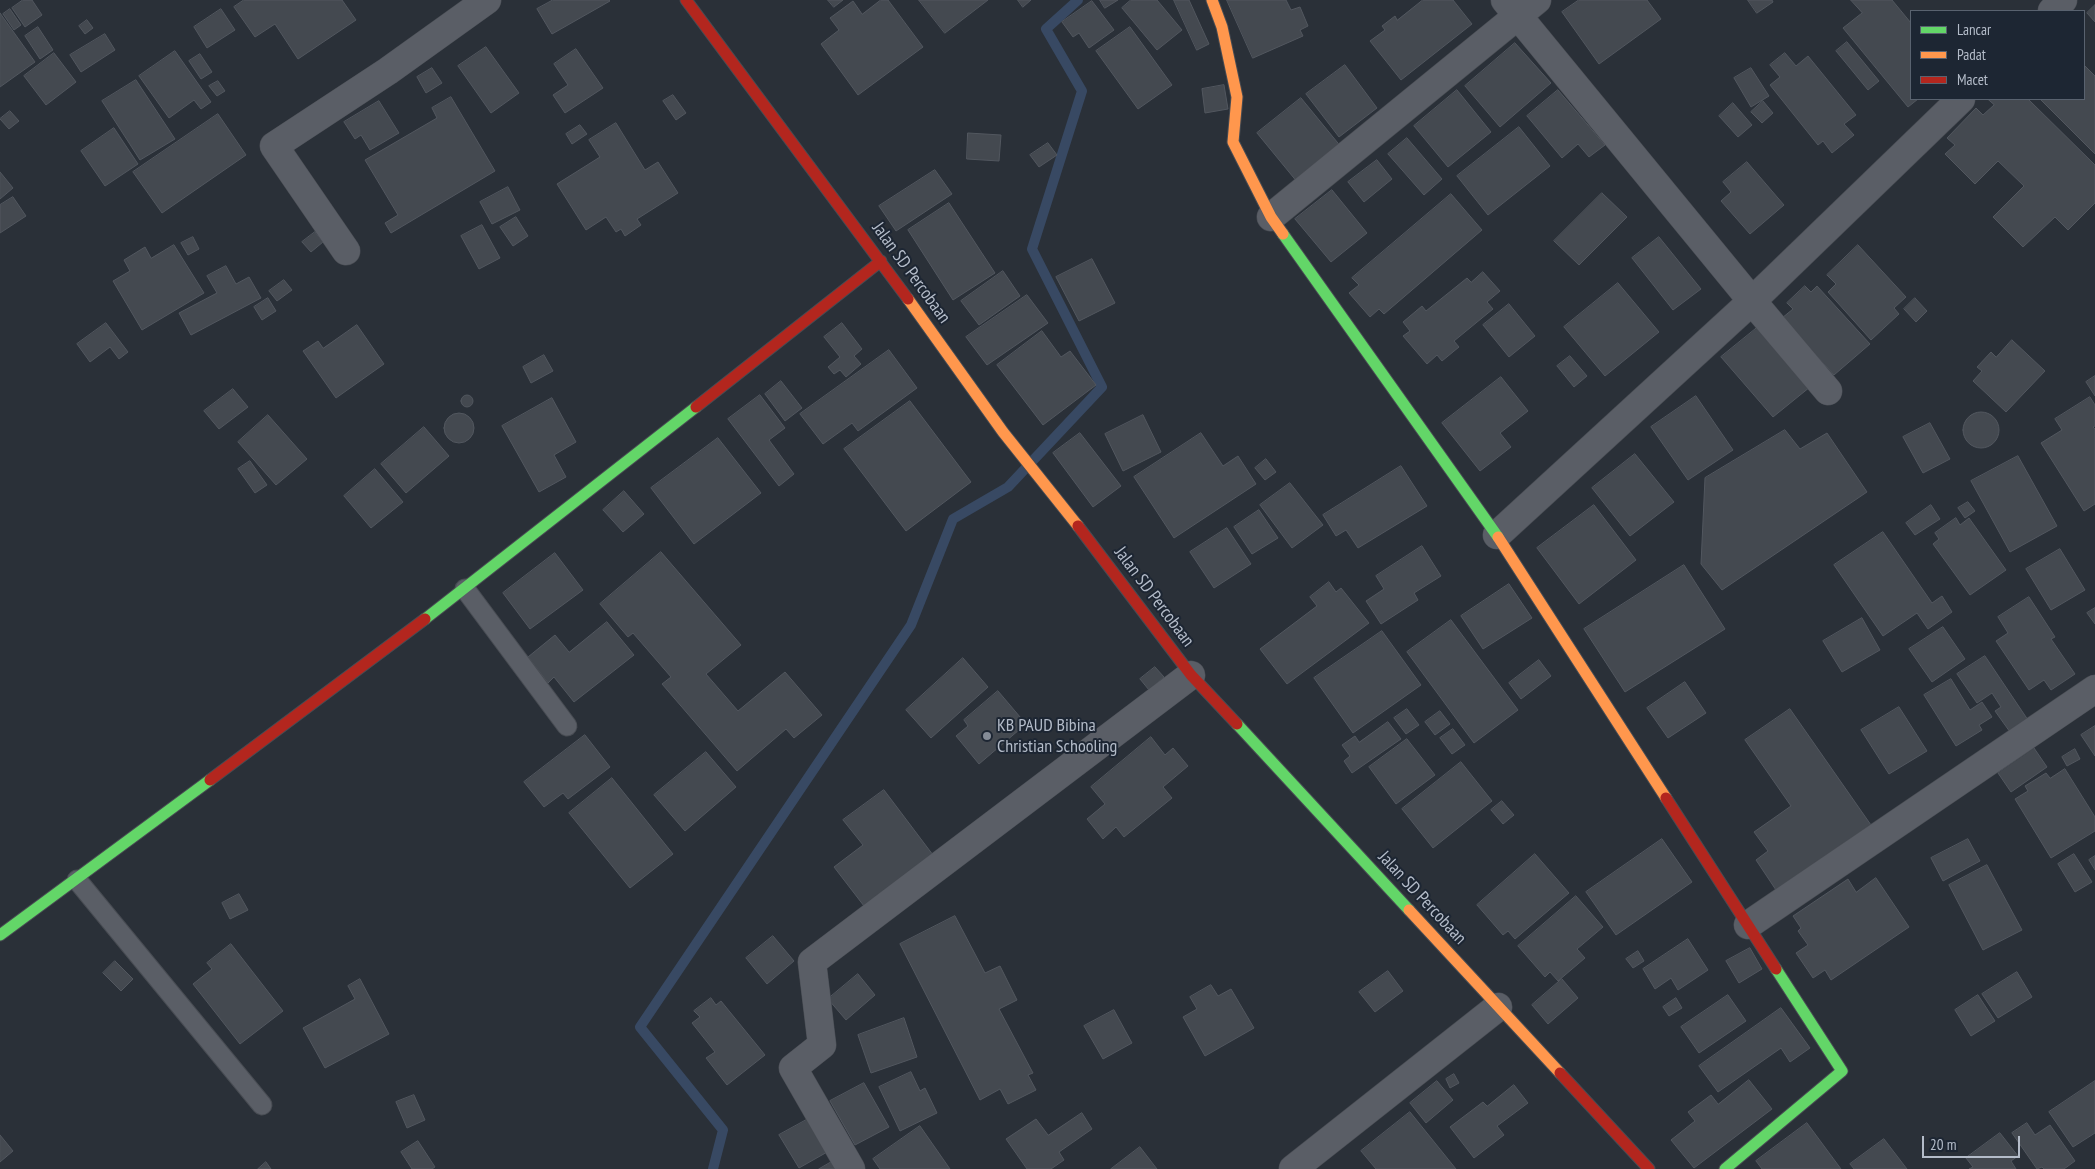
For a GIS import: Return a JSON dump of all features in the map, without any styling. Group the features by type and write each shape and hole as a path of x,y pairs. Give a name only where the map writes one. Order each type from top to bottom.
{"street":[{"path":"346,251 274,146 388,71 487,0"},
{"name":"Jalan SD Percobaan","path":"686,0 882,261 1003,432 1046,484 1191,675 1649,1169"},
{"path":"1212,0 1222,27 1237,97 1233,142 1271,217 1497,536 1842,1071 1725,1169"},
{"path":"2053,10 2063,0"},
{"path":"1271,217 1520,5 1752,301 1828,391"},
{"path":"1497,536 1752,301 1960,100"},
{"path":"0,935 77,880 465,588 882,261"},
{"path":"851,1169 793,1068 822,1045 812,962 1191,675"},
{"path":"1748,925 2095,689"},
{"path":"1293,1169 1498,1006"}],"lane":[{"path":"465,588 567,726"},
{"path":"77,880 262,1105"}],"building":[{"path":"23,0 32,0 42,15 25,27 12,8"},
{"path":"244,0 342,0 356,20 298,59 275,24 255,37 234,7"},
{"path":"553,0 610,1 552,34 537,9"},
{"path":"828,0 843,0 834,7"},
{"path":"881,0 888,0 923,47 858,95 821,44 839,30 830,18 853,1 862,14"},
{"path":"919,0 988,0 945,33"},
{"path":"1018,0 1031,0 1023,7"},
{"path":"1100,0 1118,0 1105,8"},
{"path":"1131,0 1157,0 1182,30 1157,50 1122,8"},
{"path":"1174,0 1189,0 1209,44 1197,50"},
{"path":"1227,0 1286,0 1291,10 1300,7 1308,26 1300,30 1303,36 1253,58"},
{"path":"1423,0 1453,0 1472,24 1401,80 1370,41 1385,30 1382,26 1395,16 1397,20"},
{"path":"1579,0 1647,0 1661,19 1599,64 1562,12"},
{"path":"1748,0 1772,0 1773,2 1757,13"},
{"path":"1851,0 1892,0 1910,22 1910,100 1917,100 1908,107 1843,28 1862,13"},
{"path":"1092,1 1114,30 1089,48 1079,33 1073,37 1062,22"},
{"path":"2095,5 2095,22 2087,13"},
{"path":"10,9 21,25 14,30 3,14"},
{"path":"221,9 235,30 207,48 194,27"},
{"path":"0,13 35,62 0,87"},
{"path":"87,20 93,28 85,34 79,26"},
{"path":"38,27 53,50 40,59 25,36"},
{"path":"1130,27 1172,85 1138,109 1096,51"},
{"path":"105,34 115,50 81,72 70,55"},
{"path":"1847,42 1879,81 1868,90 1836,51"},
{"path":"1515,43 1551,83 1500,127 1465,86"},
{"path":"486,47 519,93 491,113 458,66"},
{"path":"576,49 603,88 565,113 553,95 568,85 554,64"},
{"path":"175,51 211,102 201,109 194,100 169,118 139,76"},
{"path":"54,53 76,82 46,105 24,76"},
{"path":"1785,53 1796,66 1808,56 1856,115 1844,124 1854,135 1832,153 1823,141 1818,145 1770,85 1780,77 1770,65"},
{"path":"200,54 212,72 201,79 189,61"},
{"path":"1345,65 1377,108 1339,137 1306,94"},
{"path":"2085,66 2095,76 2095,154 2041,100 2085,100"},
{"path":"432,68 442,83 426,93 417,77"},
{"path":"1751,68 1769,96 1751,107 1734,78"},
{"path":"136,80 175,139 140,160 102,101"},
{"path":"218,81 225,91 217,96 209,86"},
{"path":"1224,85 1228,109 1205,113 1202,89"},
{"path":"1457,90 1491,132 1448,167 1414,126"},
{"path":"1558,90 1605,145 1589,157 1578,144 1562,158 1527,116"},
{"path":"673,95 686,113 676,120 663,101"},
{"path":"451,97 495,171 391,233 385,223 398,215 365,160 437,118 432,108"},
{"path":"1301,98 1342,148 1298,183 1257,133"},
{"path":"1989,100 2029,100 2095,165 2095,203 2068,230 2055,217 2023,247 1993,217 2024,186 1998,161 1975,184 1945,154 1955,145 1947,138 1976,108 1983,115 1994,105"},
{"path":"379,101 399,133 370,150 361,135 355,139 344,122"},
{"path":"1763,101 1773,113 1762,123 1751,112"},
{"path":"1733,103 1752,125 1738,137 1719,116"},
{"path":"10,111 19,121 9,129 0,119"},
{"path":"218,114 246,155 162,213 133,172"},
{"path":"616,123 645,170 658,162 678,193 637,219 641,225 625,236 621,229 616,232 606,217 586,230 557,184 600,157 589,140"},
{"path":"580,125 587,134 572,144 566,134"},
{"path":"1519,127 1550,166 1488,215 1457,176"},
{"path":"114,128 138,164 105,186 81,151"},
{"path":"968,133 1001,135 999,161 967,159"},
{"path":"1407,138 1442,179 1424,195 1388,154"},
{"path":"1048,143 1057,155 1039,167 1030,155"},
{"path":"1377,160 1392,179 1364,202 1348,182"},
{"path":"1747,162 1784,205 1750,234 1721,201 1731,192 1723,182"},
{"path":"935,170 952,194 896,231 879,206"},
{"path":"0,172 13,188 0,199"},
{"path":"508,187 520,210 492,224 480,202"},
{"path":"1332,190 1367,233 1331,262 1295,219"},
{"path":"1602,193 1627,217 1579,265 1554,241"},
{"path":"1451,194 1482,230 1384,314 1379,309 1370,317 1349,293 1359,285 1352,278"},
{"path":"13,197 26,216 0,233 0,205"},
{"path":"949,203 995,273 953,300 908,230"},
{"path":"516,217 528,236 513,246 500,227"},
{"path":"482,225 500,258 479,269 461,236"},
{"path":"315,232 323,242 311,252 302,242"},
{"path":"193,237 199,249 188,255 181,243"},
{"path":"1659,237 1701,289 1673,310 1632,258"},
{"path":"174,245 204,293 142,330 113,281 130,271 124,260 145,247 151,258"},
{"path":"1858,245 1906,297 1894,308 1899,314 1871,340 1828,292 1836,284 1827,275"},
{"path":"1092,259 1115,303 1079,321 1056,277"},
{"path":"226,266 236,284 249,277 261,298 191,335 179,313 217,293 207,276"},
{"path":"1003,271 1020,296 979,325 961,301"},
{"path":"1483,272 1500,291 1487,302 1493,309 1454,341 1459,347 1442,361 1437,355 1427,364 1403,336 1410,331 1403,322 1422,306 1426,311 1467,278 1471,282"},
{"path":"284,280 292,290 277,301 269,291"},
{"path":"1618,283 1659,332 1605,376 1564,327"},
{"path":"1805,286 1811,292 1817,286 1870,344 1834,375 1782,318 1793,309 1787,303"},
{"path":"1027,295 1048,323 987,365 966,337"},
{"path":"268,298 276,311 262,320 254,307"},
{"path":"1915,298 1927,311 1916,322 1904,309"},
{"path":"1509,304 1535,336 1509,357 1483,325"},
{"path":"106,323 128,352 119,359 110,347 90,362 77,344"},
{"path":"842,323 862,349 854,356 861,364 846,377 840,370 834,374 828,367 840,357 824,337"},
{"path":"357,325 384,364 336,398 303,351 318,341 323,348"},
{"path":"1758,327 1810,387 1773,417 1721,357"},
{"path":"1042,331 1061,357 1070,351 1096,385 1043,425 997,365"},
{"path":"2012,340 2045,371 2006,412 1973,381 1982,371 1977,367 1991,352 1996,357"},
{"path":"889,350 917,388 858,431 852,423 823,444 800,414"},
{"path":"544,355 553,371 531,383 523,367"},
{"path":"1570,356 1587,376 1574,387 1557,366"},
{"path":"2095,376 2095,396 2086,382"},
{"path":"1501,377 1528,411 1500,433 1511,447 1480,471 1442,423"},
{"path":"781,381 802,408 785,421 765,394"},
{"path":"233,389 248,407 219,429 204,411"},
{"path":"465,395 469,395 473,401 469,407 465,407 461,403 461,399"},
{"path":"760,395 785,428 769,440 794,474 779,486 728,419"},
{"path":"1696,396 1733,450 1688,480 1651,427"},
{"path":"2090,397 2095,405 2095,426 2093,427 2095,429 2095,504 2084,511 2041,443 2062,430 2055,419"},
{"path":"552,398 576,442 554,455 566,477 539,492 502,426"},
{"path":"910,401 971,482 906,531 844,449"},
{"path":"1981,412 1993,418 1999,430 1993,442 1981,448 1969,442 1963,430 1969,418"},
{"path":"459,413 470,417 474,428 470,439 459,443 448,439 444,428 448,417"},
{"path":"268,415 307,459 276,485 238,442"},
{"path":"1143,415 1161,452 1123,471 1105,434"},
{"path":"1930,423 1950,459 1923,473 1903,437"},
{"path":"424,427 449,456 406,493 381,464"},
{"path":"1785,430 1800,449 1827,433 1867,492 1722,590 1701,564 1705,478"},
{"path":"1080,433 1121,486 1093,507 1053,453"},
{"path":"1201,433 1223,466 1238,456 1256,484 1174,538 1134,477"},
{"path":"718,438 761,493 694,544 651,488"},
{"path":"1635,454 1674,502 1630,536 1592,488"},
{"path":"2018,456 2057,526 2010,552 1971,481"},
{"path":"1266,459 1276,472 1265,480 1255,468"},
{"path":"250,461 267,485 255,493 238,469"},
{"path":"1401,466 1427,506 1358,548 1346,530 1336,536 1323,515"},
{"path":"375,469 403,502 371,528 344,496"},
{"path":"1290,483 1323,525 1292,548 1260,505"},
{"path":"624,491 644,514 623,532 603,510"},
{"path":"1968,502 1975,511 1965,518 1958,508"},
{"path":"1594,505 1636,560 1579,604 1537,548"},
{"path":"1931,505 1940,519 1915,535 1906,523"},
{"path":"1259,510 1278,538 1252,554 1234,527"},
{"path":"1956,518 1960,525 1969,518 2006,570 1970,595 1933,544 1939,539 1935,533"},
{"path":"1227,528 1251,564 1214,588 1190,552"},
{"path":"1883,532 1932,603 1942,596 1952,612 1928,629 1917,613 1883,636 1834,565"},
{"path":"1422,546 1441,576 1414,593 1418,600 1381,624 1366,601 1384,589 1376,576"},
{"path":"2060,549 2085,590 2051,610 2026,569"},
{"path":"661,552 741,645 706,674 738,711 785,672 822,715 794,738 786,729 737,771 662,684 671,677 633,633 628,637 600,604"},
{"path":"555,553 583,590 530,629 503,593"},
{"path":"1684,565 1725,629 1625,692 1584,629"},
{"path":"1329,582 1336,592 1341,588 1369,623 1287,684 1260,649 1317,606 1310,597"},
{"path":"1509,584 1532,618 1483,649 1461,616"},
{"path":"2029,597 2055,637 2051,639 2075,674 2051,690 2044,680 2029,690 1996,641 2008,633 1998,617"},
{"path":"2095,608 2095,624 2087,613"},
{"path":"1862,618 1880,650 1842,672 1823,641"},
{"path":"1451,620 1518,710 1474,743 1407,652"},
{"path":"607,622 634,655 574,702 554,677 548,683 528,657 555,635 569,652"},
{"path":"1943,627 1965,659 1932,682 1909,649"},
{"path":"1382,631 1421,685 1353,733 1314,678"},
{"path":"1985,656 2028,720 2010,732 1995,711 2001,707 1992,693 1977,703 1957,674"},
{"path":"963,658 988,687 931,738 906,710"},
{"path":"1539,660 1551,676 1521,699 1509,683"},
{"path":"1155,667 1164,677 1149,690 1140,679"},
{"path":"1951,679 1970,710 1982,702 1992,717 1979,725 1982,730 1956,746 1924,695"},
{"path":"1685,682 1706,713 1668,738 1647,708"},
{"path":"998,691 1026,724 979,764 956,736 968,726 964,720"},
{"path":"1899,707 1927,751 1889,774 1861,730"},
{"path":"1407,709 1419,725 1406,734 1394,718"},
{"path":"1790,709 1871,825 1776,890 1756,860 1768,851 1754,832 1791,806 1745,740"},
{"path":"1440,711 1450,724 1435,735 1425,722"},
{"path":"1388,722 1401,739 1352,773 1344,761 1350,756 1342,745 1355,736 1359,742"},
{"path":"2095,726 2095,756 2081,735"},
{"path":"1453,729 1465,745 1452,754 1440,738"},
{"path":"585,735 610,767 568,799 563,793 544,807 524,782"},
{"path":"1151,737 1165,755 1173,748 1188,766 1163,787 1172,798 1124,837 1116,827 1103,839 1087,819 1105,804 1091,787"},
{"path":"1407,739 1435,775 1396,804 1369,767"},
{"path":"2034,748 2047,767 2011,792 1998,773"},
{"path":"2075,749 2080,759 2067,766 2062,757"},
{"path":"706,752 736,787 685,831 654,795"},
{"path":"1461,762 1492,801 1433,848 1402,809"},
{"path":"2065,769 2095,817 2095,831 2051,858 2015,799 2028,791 2025,786 2046,773 2050,778"},
{"path":"612,778 673,854 630,888 569,813"},
{"path":"884,790 933,855 864,906 834,867 863,845 843,820"},
{"path":"1502,801 1514,815 1503,824 1491,810"},
{"path":"1662,839 1692,882 1616,935 1586,892"},
{"path":"1968,839 1980,861 1943,881 1931,858"},
{"path":"1535,854 1569,893 1515,939 1508,931 1503,935 1477,905"},
{"path":"2074,854 2092,882 2075,892 2058,864"},
{"path":"2095,856 2095,870 2089,860"},
{"path":"1987,865 2022,930 1983,950 1949,885"},
{"path":"1876,878 1909,927 1831,980 1825,970 1813,978 1796,953 1808,945 1798,931 1801,928 1793,916 1848,879 1856,892"},
{"path":"239,894 248,910 230,919 222,903"},
{"path":"1576,896 1603,927 1577,949 1585,958 1558,981 1550,972 1545,977 1518,946"},
{"path":"955,916 985,973 1000,966 1017,1000 999,1009 1033,1073 1028,1075 1036,1090 1008,1104 1000,1089 980,1100 900,944"},
{"path":"773,936 794,961 767,984 746,958"},
{"path":"1688,939 1708,970 1678,990 1671,978 1655,989 1643,969"},
{"path":"231,944 283,1011 240,1044 193,984 212,969 207,963"},
{"path":"1750,948 1762,969 1739,983 1726,961"},
{"path":"1638,951 1644,961 1633,968 1626,959"},
{"path":"115,961 133,979 121,991 103,973"},
{"path":"1388,971 1403,991 1375,1012 1359,992"},
{"path":"2017,972 2032,997 1998,1018 1982,994"},
{"path":"858,974 875,995 846,1020 828,999"},
{"path":"360,979 389,1034 325,1068 303,1028 355,999 348,986"},
{"path":"1562,979 1578,998 1548,1024 1532,1005"},
{"path":"1211,985 1218,996 1231,989 1254,1028 1205,1056 1183,1017 1197,1009 1190,997"},
{"path":"1728,995 1746,1021 1699,1053 1681,1027"},
{"path":"1978,995 1995,1021 1971,1036 1955,1010"},
{"path":"711,998 716,1005 721,1001 765,1055 727,1085 706,1058 715,1052 692,1023 700,1017 694,1011"},
{"path":"1676,998 1682,1008 1669,1016 1663,1007"},
{"path":"1781,1008 1810,1048 1790,1062 1781,1048 1718,1092 1699,1066"},
{"path":"1114,1010 1132,1043 1103,1059 1084,1026"},
{"path":"904,1018 917,1057 871,1073 858,1035"},
{"path":"911,1072 920,1091 925,1088 937,1113 900,1131 879,1087"},
{"path":"1454,1074 1459,1083 1450,1088 1446,1079"},
{"path":"1749,1080 1772,1109 1694,1168 1671,1140 1695,1121 1688,1112 1711,1095 1718,1104"},
{"path":"1437,1081 1453,1100 1426,1123 1410,1103"},
{"path":"2095,1081 2095,1133 2073,1147 2049,1112"},
{"path":"864,1083 889,1127 855,1145 830,1101"},
{"path":"1514,1085 1528,1103 1497,1126 1504,1135 1474,1158 1450,1127 1483,1102 1487,1106"},
{"path":"414,1095 425,1120 407,1128 396,1102"},
{"path":"1410,1112 1456,1169 1376,1169 1361,1151"},
{"path":"1082,1113 1092,1129 1059,1152 1064,1160 1051,1169 1027,1169 1006,1139 1036,1119 1048,1135"},
{"path":"810,1118 829,1151 799,1168 779,1135"},
{"path":"1807,1123 1841,1169 1762,1169 1756,1161"},
{"path":"2027,1123 2035,1135 2050,1125 2075,1161 2064,1169 2044,1169 2042,1167 2037,1169 2012,1133"},
{"path":"920,1126 950,1169 880,1169 873,1159"},
{"path":"2000,1133 2018,1156 2011,1161 2016,1169 1969,1169 1973,1167 1966,1158"},
{"path":"0,1135 13,1151 0,1162"},
{"path":"1884,1139 1907,1169 1854,1169 1850,1164"},
{"path":"418,1141 435,1167 432,1169 412,1169 401,1152"},
{"path":"1140,1147 1157,1169 1111,1169"},
{"path":"835,1160 840,1169 819,1169"},
{"path":"266,1162 271,1169 258,1169"}],"waterway":[{"path":"713,1169 723,1130 640,1027 911,625 953,519 1008,487 1102,387 1032,249 1082,91 1046,29 1078,0"}],"traffic: fast":[{"path":"1283,234 1498,537"},
{"path":"425,619 696,407"},
{"path":"1237,724 1409,910"},
{"path":"0,935 210,780"},
{"path":"1725,1169 1842,1071 1776,969"}],"traffic: slow":[{"path":"1212,0 1222,27 1237,97 1233,142 1271,217 1283,234"},
{"path":"908,299 1003,432 1078,526"},
{"path":"1498,537 1666,798"},
{"path":"1409,910 1560,1073"}],"traffic: jam":[{"path":"686,0 908,299"},
{"path":"696,407 881,261"},
{"path":"1078,526 1191,675 1237,724"},
{"path":"210,780 425,619"},
{"path":"1666,798 1776,969"},
{"path":"1560,1073 1649,1169"}],"place":[{"name":"KB PAUD Bibina Christian Schooling","path":"987,736"}]}
